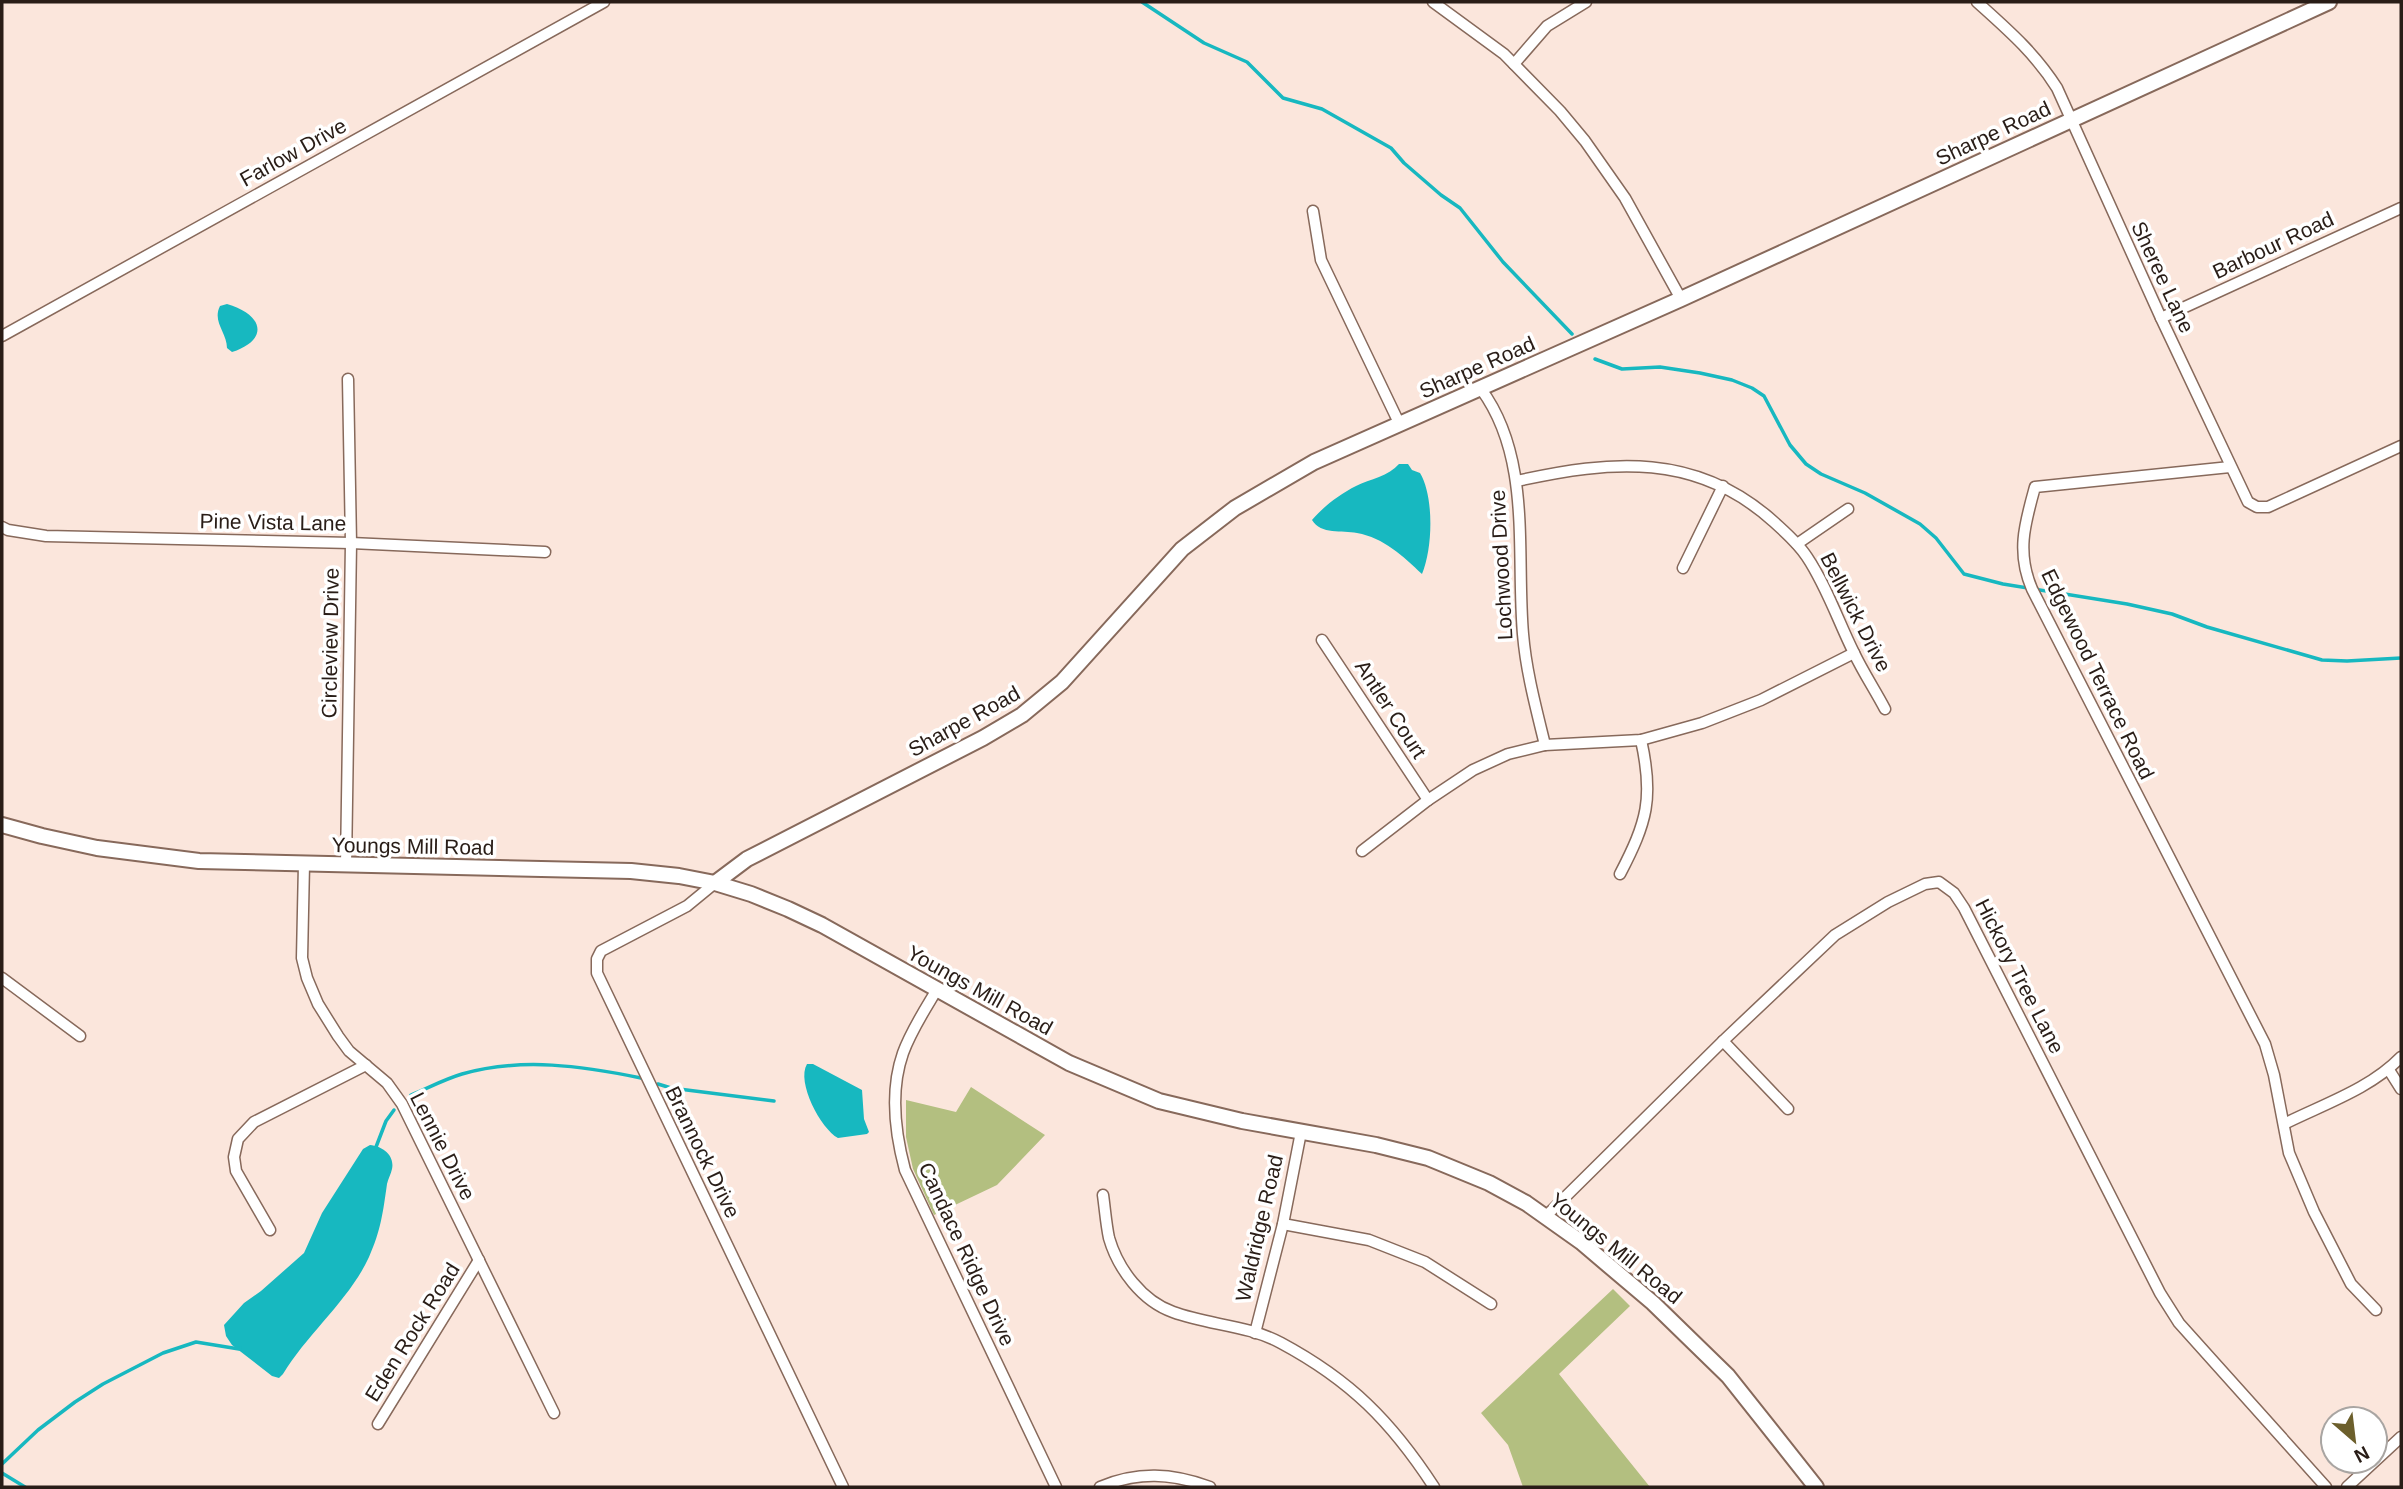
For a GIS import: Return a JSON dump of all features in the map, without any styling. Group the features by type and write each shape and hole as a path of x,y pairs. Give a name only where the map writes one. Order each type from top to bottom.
{"street":[{"name":"Farlow Drive","path":"2,336 604,2"},
{"path":"1433,2 1472,29 1514,64 1560,111 1605,169 1644,229 1681,299"},
{"path":"1514,64 1548,26 1586,2"},
{"name":"Sheree Lane","path":"1977,2 2025,44 2057,88 2244,497 2257,507 2268,507 2401,446"},
{"name":"Sharpe Road","path":"715,883 747,859 984,738 1022,715 1062,682 1150,582 1182,550 1208,527 1254,495 1400,425 2329,2"},
{"name":"Barbour Road","path":"2161,318 2401,208"},
{"path":"1313,211 1321,260 1400,425"},
{"name":"Circleview Drive","path":"346,865 351,543 348,379"},
{"name":"Lochwood Drive","path":"1480,389 1494,407 1504,431 1517,481 1525,656 1545,745"},
{"name":"Bellwick Drive","path":"1517,481 1573,471 1640,465 1696,475 1723,486 1759,509 1797,544 1821,581 1854,653 1885,709"},
{"name":"Edgewood Terrace Road","path":"2230,467 2035,488 2023,530 2023,553 2030,585 2265,1044 2284,1124"},
{"path":"1683,568 1723,486"},
{"path":"1797,544 1848,509"},
{"name":"Pine Vista Lane","path":"2,527 46,536 351,543 545,552"},
{"name":"Antler Court","path":"1322,640 1428,800"},
{"path":"1362,851 1473,769 1508,754 1545,745 1641,740 1726,715 1854,653"},
{"path":"1620,874 1639,837 1647,800 1649,782 1641,740"},
{"name":"Youngs Mill Road","path":"2,825 42,836 147,856 199,861 631,871 680,876 751,894 815,922 1069,1063 1123,1088 1186,1109 1376,1145 1428,1158 1489,1182 1546,1216 1581,1242 1702,1349 1746,1397 1816,1487"},
{"name":"Lennie Drive","path":"304,864 302,958 318,1004 338,1036 387,1083 402,1104 554,1413"},
{"name":"Hickory Tree Lane","path":"1546,1216 1835,935 1848,925 1925,884 1939,882 1954,893 1964,908 2160,1293 2179,1323 2326,1487"},
{"name":"Brannock Drive","path":"715,883 680,911 601,951 597,959 597,973 844,1487"},
{"path":"2,978 80,1036"},
{"name":"Candace Ridge Drive","path":"936,991 903,1054 896,1082 898,1145 905,1170 1056,1487"},
{"path":"1723,1041 1788,1109"},
{"path":"2376,1310 2351,1284 2314,1212 2289,1153 2284,1124 2374,1080 2389,1070 2401,1057"},
{"path":"270,1230 236,1171 234,1157 239,1139 254,1122 366,1065"},
{"path":"2389,1070 2401,1089"},
{"name":"Waldridge Road","path":"1255,1333 1283,1224 1301,1132"},
{"path":"1103,1195 1110,1238 1119,1261 1132,1282 1152,1301 1173,1312 1232,1325 1278,1341 1333,1373 1357,1393 1395,1433 1434,1487"},
{"path":"1283,1224 1369,1240 1425,1262 1491,1304"},
{"name":"Eden Rock Road","path":"378,1424 479,1260"},
{"path":"2347,1487 2401,1437"},
{"path":"1100,1487 1122,1479 1154,1474 1186,1478 1210,1487"}],"green space":[{"path":"971,1087 1045,1135 997,1185 934,1215 913,1169 906,1137 906,1100 956,1112"},
{"path":"1613,1289 1630,1306 1559,1374 1650,1487 1523,1487 1508,1445 1481,1413"}],"water":[{"path":"227,304 248,314 257,327 253,340 232,352 227,348 218,317 220,306"},
{"path":"1399,464 1408,464 1412,470 1420,473 1428,495 1430,537 1422,574 1400,554 1376,539 1357,533 1326,530 1312,520 1344,493 1385,474"},
{"path":"807,1064 813,1064 862,1090 864,1119 869,1132 867,1134 838,1138 824,1125 807,1093 804,1072"},
{"path":"370,1145 387,1152 392,1159 392,1171 379,1229 369,1257 340,1302 304,1344 283,1374 279,1378 272,1376 232,1345 226,1336 224,1325 244,1303 304,1253 322,1213 363,1149"}],"waterway":[{"path":"1142,2 1204,43 1247,62 1283,98 1322,109 1391,148 1404,163 1460,208 1503,262 1572,334"},
{"path":"1595,359 1622,369 1660,367 1700,373 1732,380 1752,388 1764,396 1790,445 1806,464 1920,524 1936,538 1964,574 2003,584 2172,614 2207,627 2322,660 2401,658"},
{"path":"411,1095 462,1074 507,1066 552,1065 641,1078"},
{"path":"658,1084 774,1101"},
{"path":"376,1147 386,1121 394,1110"},
{"path":"2,1464 38,1430 75,1402 103,1384 163,1353 196,1342 240,1348"},
{"path":"2,1473 25,1487"}]}
